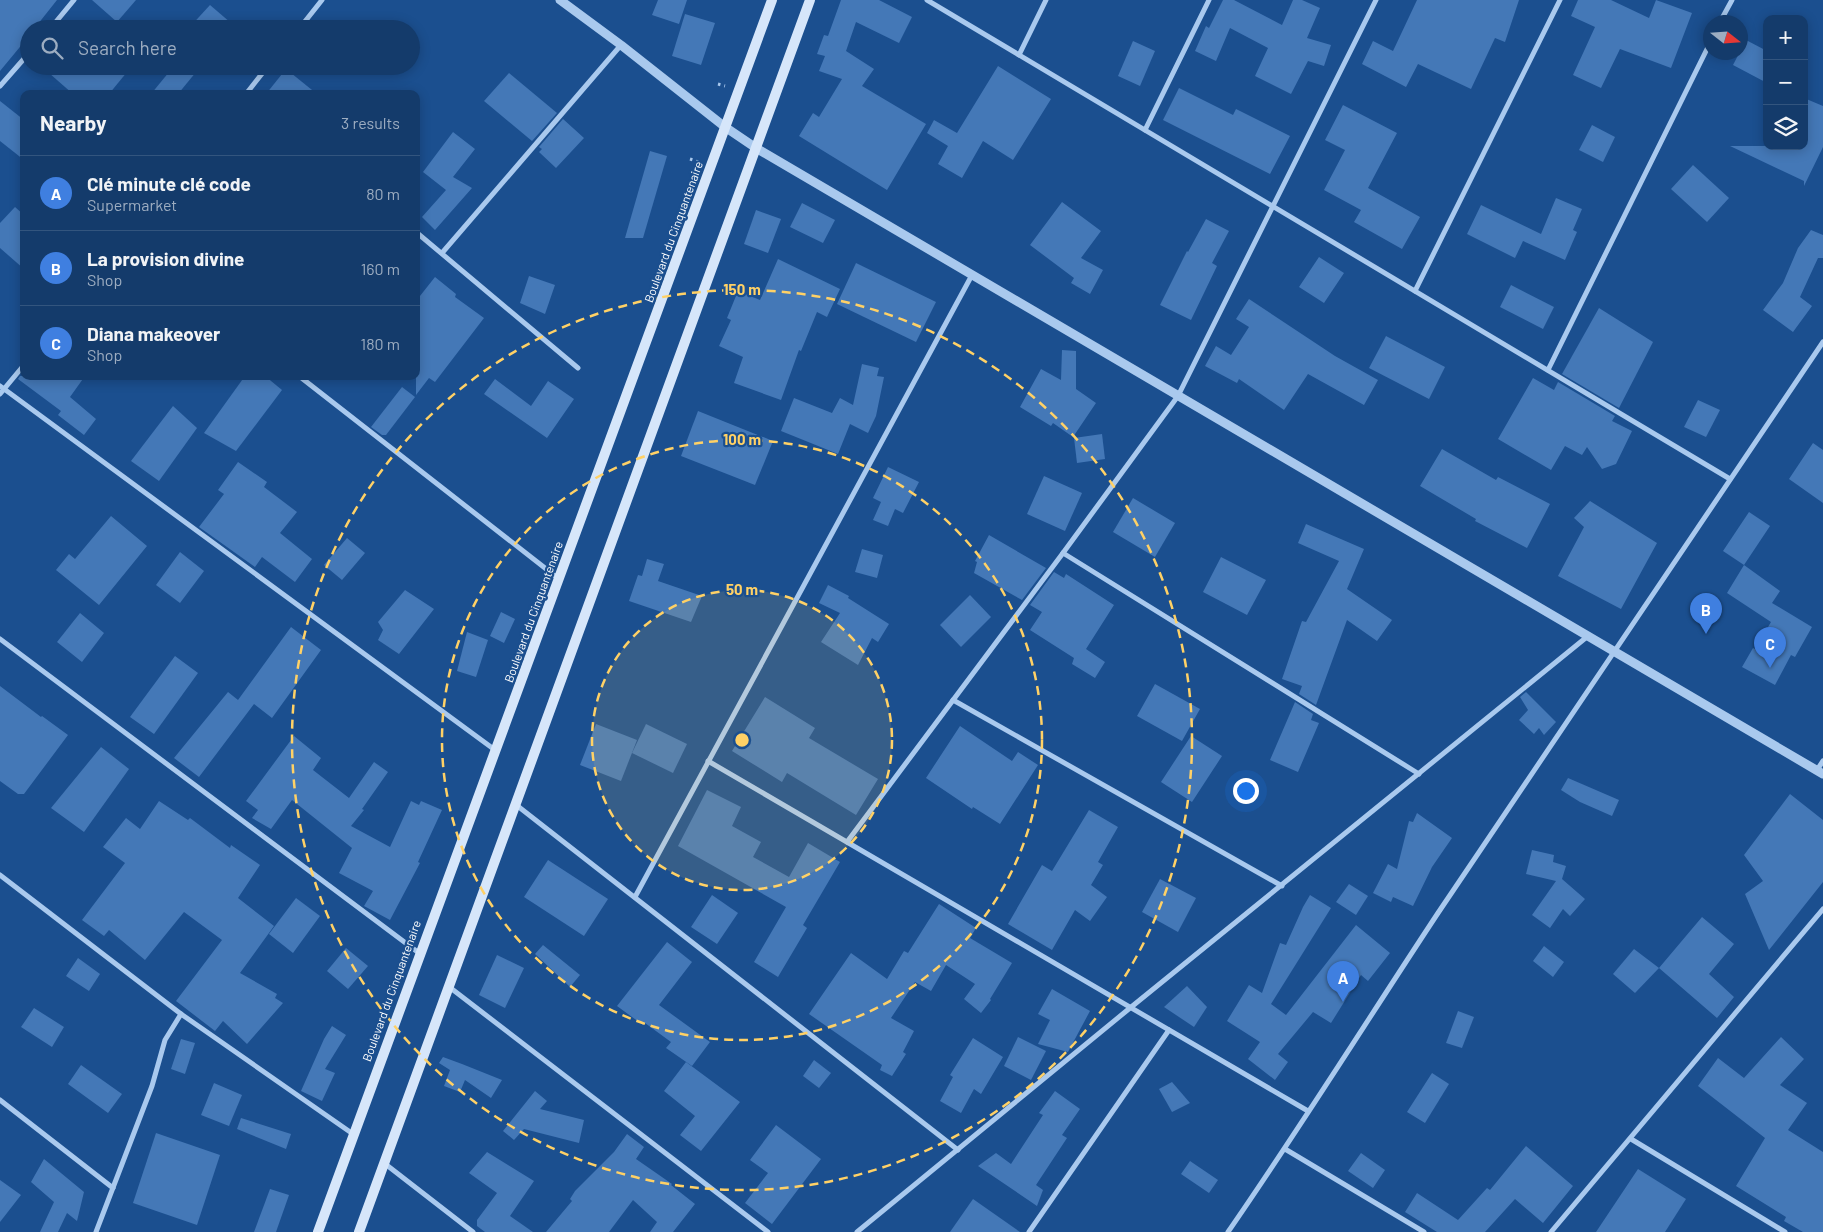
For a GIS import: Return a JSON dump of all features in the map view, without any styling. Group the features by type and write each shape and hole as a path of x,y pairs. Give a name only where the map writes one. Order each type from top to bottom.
{"main road":[{"name":"Boulevard du Cinquantenaire","path":"318,1232 419,953 496,751 772,0"},
{"path":"359,1232 810,0"}],"street":[{"path":"57,20 74,0"},
{"path":"306,20 322,0"},
{"path":"560,0 621,45 725,127 756,148 1820,772 1823,761"},
{"path":"927,0 1730,478"},
{"path":"1019,55 1046,0"},
{"path":"1145,130 1209,0"},
{"path":"847,842 1178,396 1376,0"},
{"path":"1415,291 1560,0"},
{"path":"1724,15 1732,0"},
{"path":"442,253 621,45"},
{"path":"1548,370 1703,56"},
{"path":"0,86 20,63"},
{"path":"249,90 261,75"},
{"path":"420,235 578,368"},
{"path":"635,897 972,275"},
{"path":"1228,1232 1285,1149 1433,921 1823,342"},
{"path":"0,394 2,388 20,369"},
{"path":"305,380 559,579"},
{"path":"2,388 496,751"},
{"path":"1063,553 1419,774"},
{"path":"858,1232 1588,636"},
{"path":"0,640 419,953"},
{"path":"953,700 1282,886"},
{"path":"708,762 1308,1112"},
{"path":"515,804 958,1150"},
{"path":"0,875 181,1014 353,1134"},
{"path":"1552,1232 1823,909"},
{"path":"448,986 768,1232"},
{"path":"96,1232 152,1086 165,1040 181,1014"},
{"path":"1029,1232 1169,1030"},
{"path":"0,1100 113,1188"},
{"path":"1631,1139 1785,1232"},
{"path":"1285,1149 1424,1232"},
{"path":"384,1163 473,1232"}],"building":[{"path":"0,0 57,0 41,20 20,20 20,47 0,71"},
{"path":"92,0 136,0 119,20 115,20"},
{"path":"658,0 687,0 679,24 652,15"},
{"path":"841,0 879,0 912,17 899,43 856,22 846,51 874,69 862,86 926,124 887,190 799,136 813,113 819,117 842,79 819,71 825,56 817,54 824,35 828,36"},
{"path":"1223,0 1234,0 1282,25 1293,0 1302,0 1320,8 1307,38 1331,45 1324,66 1308,61 1291,94 1255,76 1268,48 1230,28 1216,61 1195,51 1206,26 1209,28"},
{"path":"1417,0 1519,0 1505,42 1495,38 1471,89 1418,64 1406,87 1362,64 1373,41 1393,51"},
{"path":"1578,0 1611,0 1649,18 1656,0 1692,13 1671,68 1620,49 1601,88 1573,75 1595,27 1571,16"},
{"path":"210,5 228,20 196,20"},
{"path":"685,14 715,23 701,65 672,56"},
{"path":"1133,41 1155,51 1140,86 1118,76"},
{"path":"1748,41 1763,49 1763,81 1733,65 1736,60 1748,60"},
{"path":"998,66 1051,99 1013,160 983,141 962,178 938,164 948,146 927,133 934,120 957,133"},
{"path":"509,73 557,113 532,141 484,101"},
{"path":"51,75 125,75 112,90 68,90"},
{"path":"167,75 194,75 181,90 154,90"},
{"path":"281,75 293,75 312,90 269,90"},
{"path":"1179,88 1233,115 1236,109 1290,136 1270,174 1163,120"},
{"path":"1808,100 1823,106 1823,147 1804,186 1804,181 1730,146 1763,146 1763,150 1808,150"},
{"path":"0,101 20,117 20,157 0,141"},
{"path":"1343,105 1397,133 1368,188 1420,217 1402,249 1354,222 1361,210 1324,190 1345,150 1325,140"},
{"path":"563,119 584,138 556,168 539,152 542,149 539,147"},
{"path":"1592,125 1615,137 1603,162 1579,150"},
{"path":"453,132 475,149 453,177 472,188 435,230 422,217 446,190 423,172"},
{"path":"650,151 667,156 643,238 625,238"},
{"path":"1693,165 1729,198 1707,222 1671,189"},
{"path":"1556,198 1582,209 1573,230 1577,232 1565,260 1523,241 1515,258 1467,234 1481,205 1541,234"},
{"path":"1062,202 1101,231 1081,258 1103,270 1090,294 1071,283 1074,278 1030,245"},
{"path":"802,203 835,220 823,243 790,227"},
{"path":"15,207 20,211 20,266 0,248 0,223"},
{"path":"756,210 781,219 768,253 744,244"},
{"path":"1206,219 1229,231 1212,263 1217,266 1191,320 1160,305 1187,251"},
{"path":"1811,230 1823,235 1823,258 1818,258 1800,297 1812,306 1793,332 1763,310 1783,283 1798,248"},
{"path":"1319,257 1344,273 1324,303 1299,287"},
{"path":"778,259 840,289 827,317 817,312 801,351 799,350 781,400 734,383 743,357 719,346 731,320 727,318 738,291 760,300"},
{"path":"856,263 936,302 916,342 837,304"},
{"path":"529,276 555,285 545,314 520,303"},
{"path":"435,277 456,294 455,297 484,318 435,382 429,378 416,395 416,380 420,380 420,296"},
{"path":"1511,285 1554,307 1543,329 1500,307"},
{"path":"1249,299 1335,356 1378,380 1364,405 1308,374 1284,410 1239,379 1237,383 1205,366 1216,346 1231,355 1249,327 1236,319"},
{"path":"1599,308 1653,342 1619,408 1562,374"},
{"path":"1386,336 1445,367 1429,399 1369,368"},
{"path":"1062,350 1076,351 1076,389 1096,403 1073,437 1053,423 1051,426 1020,407 1041,369 1061,380"},
{"path":"862,364 879,368 877,376 884,377 876,416 868,433 850,424 838,454 781,431 794,398 832,413 840,398 853,405"},
{"path":"20,376 20,380 82,380 70,397 96,419 84,435 58,415 61,411 18,379"},
{"path":"1533,378 1554,390 1558,382 1615,416 1612,421 1632,431 1616,464 1602,469 1587,447 1582,455 1565,446 1551,470 1498,439"},
{"path":"495,379 531,406 548,381 574,399 547,438 484,394"},
{"path":"242,380 270,380 282,390 236,451 204,433"},
{"path":"402,387 415,397 386,435 382,435 371,427"},
{"path":"1698,400 1720,410 1706,437 1684,427"},
{"path":"173,406 197,428 159,481 131,461"},
{"path":"698,411 773,441 755,485 681,456"},
{"path":"1102,434 1105,459 1077,463 1074,438"},
{"path":"1813,443 1823,450 1823,503 1789,479"},
{"path":"1442,449 1496,480 1498,477 1550,504 1527,548 1475,521 1476,519 1420,486"},
{"path":"238,462 267,482 264,487 297,512 280,533 312,559 295,582 262,557 255,567 199,527 224,494 218,490"},
{"path":"888,467 919,482 903,513 895,509 888,526 873,520 881,502 873,498"},
{"path":"1044,476 1082,493 1065,531 1027,514"},
{"path":"1133,498 1175,523 1155,557 1113,532"},
{"path":"1590,501 1657,543 1621,609 1558,576 1584,527 1574,518"},
{"path":"1749,512 1770,526 1744,565 1723,551"},
{"path":"111,516 147,546 99,605 56,570 69,554 75,559"},
{"path":"1306,524 1364,549 1347,589 1392,620 1377,641 1347,620 1316,705 1299,694 1302,686 1282,679 1302,621 1306,622 1339,561 1298,543"},
{"path":"989,535 1046,568 1022,600 974,573 977,562 975,561"},
{"path":"347,538 365,553 342,580 324,565"},
{"path":"862,549 883,555 877,578 855,572"},
{"path":"180,552 204,571 180,603 156,585"},
{"path":"1221,557 1266,580 1247,615 1203,592"},
{"path":"647,559 664,564 658,581 702,596 691,622 629,601 638,575 642,576"},
{"path":"1744,565 1780,591 1772,603 1812,627 1795,657 1791,655 1775,685 1742,667 1771,622 1727,593"},
{"path":"1054,572 1064,578 1066,574 1114,605 1086,649 1105,662 1095,678 1072,664 1074,658 1030,630 1042,612 1030,605"},
{"path":"828,585 849,596 848,598 889,624 878,642 872,638 858,665 821,642 840,613 819,603"},
{"path":"405,590 434,609 399,654 378,640 383,630 378,622"},
{"path":"970,595 991,617 961,647 940,625"},
{"path":"501,612 515,619 504,643 490,636"},
{"path":"80,613 104,633 82,662 57,642"},
{"path":"291,627 321,650 272,718 254,704 199,777 174,758 228,692 238,700"},
{"path":"467,632 488,640 476,677 457,671"},
{"path":"175,656 198,673 154,734 130,717"},
{"path":"1155,684 1200,709 1182,741 1137,716"},
{"path":"0,686 68,735 24,794 18,794 0,781"},
{"path":"1526,692 1556,722 1544,735 1539,728 1534,734 1519,720 1528,710 1520,697"},
{"path":"765,697 815,728 809,738 878,779 856,815 787,773 782,782 732,751"},
{"path":"1295,702 1313,714 1311,720 1319,723 1298,772 1270,760"},
{"path":"596,724 637,740 621,781 580,765"},
{"path":"646,724 687,744 673,773 632,753"},
{"path":"960,726 1012,761 1018,752 1038,765 1000,824 973,807 972,809 926,778"},
{"path":"294,736 321,758 313,770 349,798 374,762 388,772 362,809 364,810 351,826 390,847 411,801 419,805 421,801 442,810 418,862 420,863 390,920 364,906 373,891 339,873 352,848 292,800 271,829 252,818 258,810 246,801"},
{"path":"1191,736 1222,756 1192,802 1161,782"},
{"path":"101,747 129,769 84,832 51,808"},
{"path":"1568,778 1619,800 1612,816 1580,802 1561,790"},
{"path":"707,790 741,807 732,826 761,842 753,857 789,877 808,843 840,862 803,925 807,928 778,977 754,962 786,907 678,846"},
{"path":"1790,794 1823,820 1823,882 1769,950 1745,894 1763,881 1744,855"},
{"path":"159,801 188,820 190,818 230,848 231,845 260,865 238,898 274,926 240,973 277,994 275,998 283,1003 247,1044 223,1021 215,1031 176,1001 222,940 184,912 145,960 109,930 104,936 82,920 125,863 103,847 126,818 140,829"},
{"path":"1089,810 1118,827 1098,862 1103,865 1091,885 1107,897 1090,921 1075,910 1052,950 1008,924 1042,865 1052,871"},
{"path":"1417,813 1452,838 1432,867 1413,906 1393,897 1391,902 1373,893 1388,864 1397,869 1409,821 1413,822"},
{"path":"1532,850 1554,855 1553,862 1566,866 1562,879 1585,899 1570,916 1563,909 1550,928 1532,915 1556,881 1526,874"},
{"path":"548,860 608,899 584,936 524,897"},
{"path":"1160,879 1196,898 1178,932 1142,912"},
{"path":"1349,884 1368,896 1356,915 1336,902"},
{"path":"712,895 738,913 717,944 691,927"},
{"path":"1310,895 1331,908 1271,1004 1286,1015 1356,925 1390,953 1368,981 1361,975 1331,1023 1313,1012 1278,1054 1288,1062 1275,1080 1248,1059 1260,1042 1227,1021 1249,985 1262,993 1280,943 1286,945"},
{"path":"296,898 320,916 293,953 269,934"},
{"path":"939,904 976,928 970,938 1012,963 991,1000 981,1013 964,999 975,984 946,965 931,991 915,982 891,1018 914,1031 903,1052 906,1054 892,1076 880,1070 882,1065 809,1014 851,953 887,979 904,951 908,953"},
{"path":"1702,917 1734,944 1709,974 1734,997 1717,1018 1659,968"},
{"path":"667,942 692,962 659,1005 710,1042 692,1066 666,1048 671,1042 617,1006"},
{"path":"543,945 580,975 570,987 535,954"},
{"path":"1544,946 1564,962 1553,977 1533,961"},
{"path":"346,948 368,966 348,989 327,971"},
{"path":"1634,949 1659,968 1635,993 1613,974"},
{"path":"497,955 524,968 505,1008 479,995"},
{"path":"78,958 100,974 89,991 66,976"},
{"path":"1187,986 1207,1007 1194,1027 1164,1007"},
{"path":"1052,989 1090,1011 1068,1052 1038,1044 1050,1020 1038,1014"},
{"path":"34,1008 64,1027 52,1047 21,1027"},
{"path":"1458,1011 1474,1017 1462,1048 1446,1043"},
{"path":"332,1026 346,1035 325,1069 335,1073 322,1101 301,1091 324,1039"},
{"path":"1018,1037 1046,1051 1031,1080 1004,1066"},
{"path":"1781,1037 1804,1059 1780,1085 1807,1103 1788,1130 1823,1152 1823,1232 1803,1232 1784,1221 1786,1217 1736,1186 1765,1138 1698,1086 1718,1058 1744,1078"},
{"path":"973,1038 1003,1057 981,1094 974,1089 961,1113 940,1101 953,1077 950,1075"},
{"path":"181,1039 195,1043 185,1074 171,1069"},
{"path":"443,1057 502,1080 491,1098 465,1080 460,1092 444,1086 450,1070 439,1063"},
{"path":"814,1060 831,1073 819,1088 803,1076"},
{"path":"686,1062 740,1102 701,1151 680,1135 695,1116 664,1091"},
{"path":"81,1065 122,1094 108,1113 68,1084"},
{"path":"1432,1073 1449,1084 1425,1123 1407,1112"},
{"path":"1172,1082 1190,1103 1172,1112 1159,1089"},
{"path":"214,1083 242,1095 229,1126 201,1115"},
{"path":"535,1091 547,1101 540,1109 584,1120 579,1143 524,1129 514,1140 503,1131"},
{"path":"1055,1091 1080,1109 1062,1135 1067,1138 1036,1185 1043,1190 1037,1206 978,1166 996,1153 1011,1164 1043,1115 1039,1113"},
{"path":"241,1118 291,1134 286,1149 237,1129"},
{"path":"776,1125 821,1159 772,1224 745,1203 768,1173 750,1160"},
{"path":"156,1133 220,1155 197,1225 133,1203"},
{"path":"627,1134 644,1147 636,1159 672,1184 695,1204 673,1232 650,1232 657,1222 633,1200 609,1232 546,1232 572,1201 570,1199 575,1191 614,1152"},
{"path":"1526,1146 1573,1186 1543,1223 1515,1199 1485,1232 1437,1232 1405,1212 1417,1193 1458,1220 1487,1188 1490,1190"},
{"path":"487,1152 534,1181 510,1216 533,1232 485,1232 477,1226 477,1220 497,1193 469,1173"},
{"path":"1361,1153 1385,1170 1373,1188 1348,1171"},
{"path":"44,1159 84,1192 77,1221 67,1213 58,1232 40,1232 54,1202 31,1182"},
{"path":"1190,1161 1218,1180 1209,1193 1181,1174"},
{"path":"1638,1169 1686,1199 1665,1232 1596,1232"},
{"path":"0,1180 21,1195 0,1222"},
{"path":"270,1189 289,1195 276,1232 254,1232"},
{"path":"973,1199 1020,1232 950,1232"}],"place":[{"name":"La provision divine","path":"1706,634"},
{"name":"Diana makeover","path":"1770,668"},
{"name":"Clé minute clé code","path":"1343,1002"}]}
